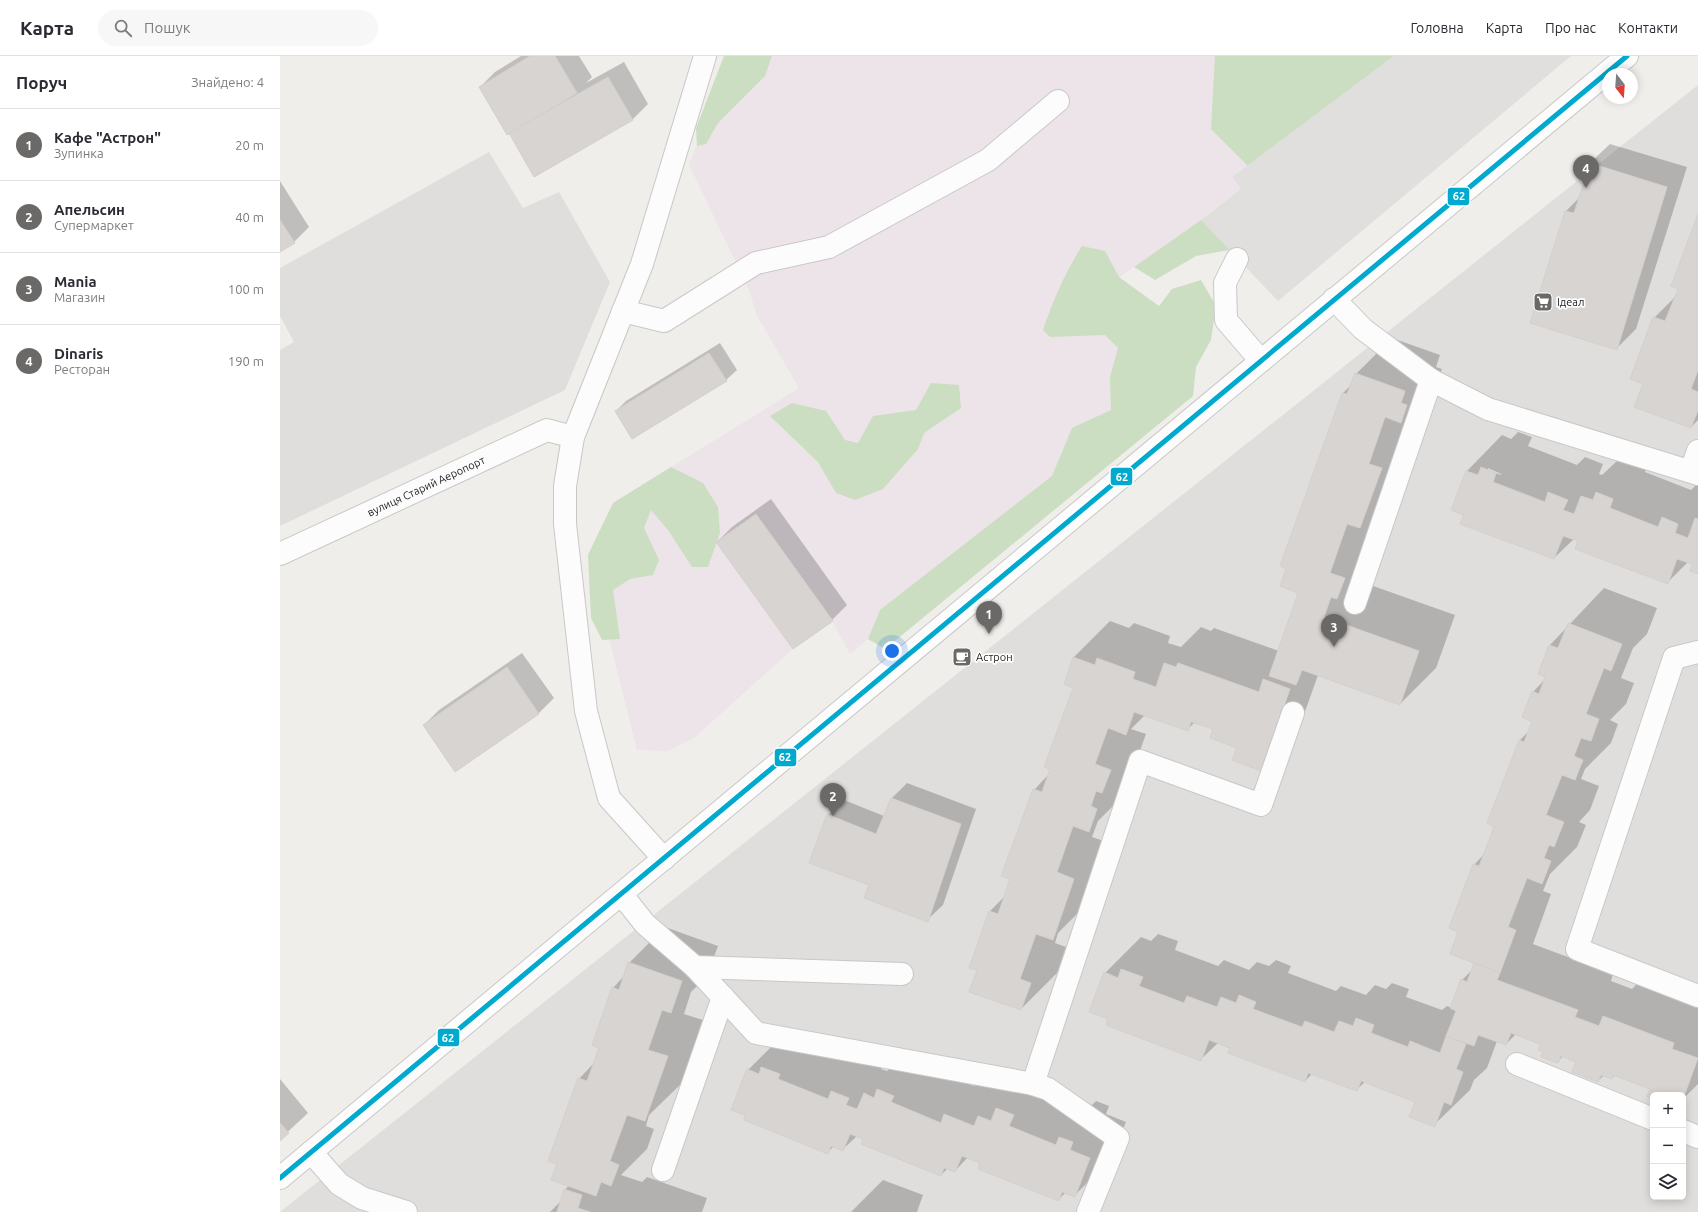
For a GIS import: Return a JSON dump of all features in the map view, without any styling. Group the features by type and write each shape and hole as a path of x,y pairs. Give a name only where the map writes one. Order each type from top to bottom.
{"street":[{"path":"664,859 609,798 586,710 565,524 566,486 573,437 642,264 705,56"},
{"path":"280,1178 622,895 1334,299 1627,56"},
{"path":"623,311 664,321 756,263 829,247 988,160 1058,101"},
{"path":"1237,259 1225,283 1226,320 1261,361"},
{"path":"1334,299 1363,329 1431,380 1488,408 1696,465"},
{"path":"1355,603 1431,380"},
{"name":"вулиця Старий Аеропорт","path":"280,554 546,430 573,437"},
{"path":"1698,652 1674,658 1577,949 1698,996"},
{"path":"1033,1084 1140,761 1261,805 1293,713"},
{"path":"622,895 645,924 695,966 756,1033 1033,1084 1048,1090 1118,1138 1088,1212"},
{"path":"695,966 902,974"},
{"path":"663,1170 723,997"},
{"path":"1517,1064 1650,1117"},
{"path":"1686,1131 1698,1137"},
{"path":"311,1152 339,1184 362,1198 406,1212"}],"shaded area":[{"path":"731,56 1394,56 1232,177 1241,189 1201,220 1078,306 1163,396 850,654 832,621 793,649 694,738 668,751 637,750 588,555 613,503 799,388 757,316 749,290 689,165"},
{"path":"1394,56 1571,56 1278,301 1201,220 1241,189 1232,177"},
{"path":"1698,85 1698,1212 280,1212"},
{"path":"489,152 523,208 559,192 610,282 565,390 280,526 280,350 294,342 280,316 280,268"}],"green space":[{"path":"724,56 772,56 765,76 718,123 706,144 697,146 696,128"},
{"path":"1215,56 1394,56 1248,166 1211,129"},
{"path":"1201,220 1229,232 1229,250 1196,256 1155,280 1134,267"},
{"path":"1082,246 1105,251 1119,277 1159,306 1172,289 1201,280 1216,306 1211,340 1196,367 1193,396 885,649 868,639 880,610 1052,476 1072,428 1111,410 1110,377 1118,348 1105,335 1050,337 1043,330 1060,287"},
{"path":"931,383 959,385 961,408 924,433 918,449 883,489 855,500 836,493 818,462 770,416 792,403 826,411 845,440 858,443 873,416 916,410"},
{"path":"671,467 703,483 718,507 720,533 708,567 692,567 668,530 651,510 644,528 659,560 653,575 630,579 613,590 620,639 602,640 591,618 588,555 613,503"}],"building":[{"path":"530,56 555,56 577,93 507,135 479,87"},
{"path":"608,77 633,120 534,177 509,133"},
{"path":"1590,163 1667,187 1617,350 1530,323 1565,211 1574,213"},
{"path":"1698,214 1698,370 1691,389 1698,392 1698,410 1691,428 1634,407 1643,384 1630,379 1653,317 1665,321 1678,289 1671,286"},
{"path":"280,220 295,243 280,252"},
{"path":"709,353 727,381 632,439 615,411"},
{"path":"1355,373 1405,391 1401,403 1407,405 1401,423 1385,417 1369,464 1382,468 1360,528 1347,524 1330,573 1345,578 1337,599 1331,597 1324,617 1419,651 1400,705 1302,670 1296,685 1269,676 1298,593 1280,586 1286,569 1280,566 1342,393 1347,394"},
{"path":"1481,467 1496,473 1493,482 1545,502 1548,492 1568,500 1563,510 1574,514 1581,496 1593,500 1596,492 1613,499 1610,508 1658,527 1662,517 1678,524 1675,533 1688,538 1695,518 1698,519 1698,574 1690,571 1692,564 1677,559 1668,584 1575,549 1578,541 1563,536 1554,559 1460,524 1464,515 1451,510 1466,471 1478,475"},
{"path":"756,514 833,621 793,649 716,542"},
{"path":"1568,623 1622,644 1611,671 1604,668 1586,714 1599,719 1591,741 1581,738 1574,756 1583,760 1575,780 1562,775 1546,815 1564,822 1554,847 1549,845 1544,858 1551,861 1542,884 1527,878 1508,927 1516,930 1500,973 1450,954 1458,932 1449,928 1473,864 1479,866 1494,827 1487,823 1519,740 1524,742 1532,722 1522,717 1532,691 1539,694 1545,677 1538,674 1549,645 1558,648"},
{"path":"1073,657 1095,665 1097,658 1135,672 1133,679 1156,687 1164,663 1176,667 1178,663 1259,692 1263,679 1290,689 1261,771 1232,760 1237,748 1210,738 1213,729 1191,722 1188,731 1134,712 1126,735 1108,728 1095,764 1111,770 1102,793 1096,791 1091,806 1097,809 1089,832 1073,826 1057,872 1074,879 1053,940 1036,934 1020,979 1031,983 1021,1010 969,992 977,970 969,968 989,911 998,914 1010,879 1001,876 1033,789 1042,792 1050,769 1044,767 1073,688 1064,684"},
{"path":"507,667 539,714 455,772 423,725"},
{"path":"891,798 961,824 928,922 864,898 869,885 809,863 827,814 876,834"},
{"path":"628,962 682,981 671,1013 662,1010 648,1050 668,1056 645,1121 627,1115 610,1161 619,1165 611,1186 601,1182 596,1196 551,1180 557,1164 548,1161 578,1078 587,1081 599,1048 592,1045 612,987 619,990"},
{"path":"1474,963 1500,973 1497,980 1578,1010 1575,1017 1599,1026 1603,1016 1674,1043 1672,1049 1698,1058 1686,1092 1650,1092 1650,1098 1647,1097 1650,1089 1613,1075 1612,1079 1601,1075 1598,1082 1572,1072 1576,1062 1561,1056 1558,1063 1541,1057 1543,1052 1538,1050 1540,1044 1511,1033 1506,1045 1478,1035 1474,1046 1446,1036 1456,1011 1450,1008 1461,979 1467,982"},
{"path":"1121,969 1143,977 1139,986 1184,1003 1187,996 1217,1007 1221,997 1236,1003 1239,995 1256,1002 1253,1009 1302,1027 1305,1021 1334,1032 1339,1021 1353,1026 1356,1018 1374,1025 1371,1033 1408,1047 1410,1041 1440,1053 1446,1036 1466,1044 1456,1069 1463,1072 1451,1105 1444,1102 1435,1127 1409,1117 1415,1102 1361,1081 1357,1091 1308,1073 1305,1082 1228,1053 1230,1048 1209,1040 1201,1061 1106,1025 1108,1019 1089,1012 1104,972 1118,978"},
{"path":"761,1067 780,1074 778,1079 828,1099 831,1091 849,1098 846,1105 857,1109 864,1093 874,1098 877,1089 894,1096 891,1102 941,1123 944,1114 974,1126 978,1116 991,1121 996,1108 1014,1115 1009,1126 1056,1145 1059,1137 1073,1142 1070,1150 1090,1158 1075,1197 1062,1192 1059,1201 978,1169 980,1163 962,1156 955,1172 944,1168 941,1176 861,1144 863,1139 850,1134 843,1151 831,1146 828,1154 744,1120 745,1115 731,1110 747,1069 759,1074"},
{"path":"280,1123 289,1133 280,1141"},
{"path":"564,1189 582,1195 578,1208 590,1212 557,1212"}],"transit line":[{"name":"62","path":"280,1178 1627,56"}],"place":[{"name":"Dinaris","path":"1586,188"},
{"name":"Ідеал","path":"1543,302"},
{"name":"Кафе \"Астрон\"","path":"989,634"},
{"name":"Mania","path":"1334,647"},
{"name":"Астрон","path":"962,657"},
{"name":"Апельсин","path":"833,816"}]}
